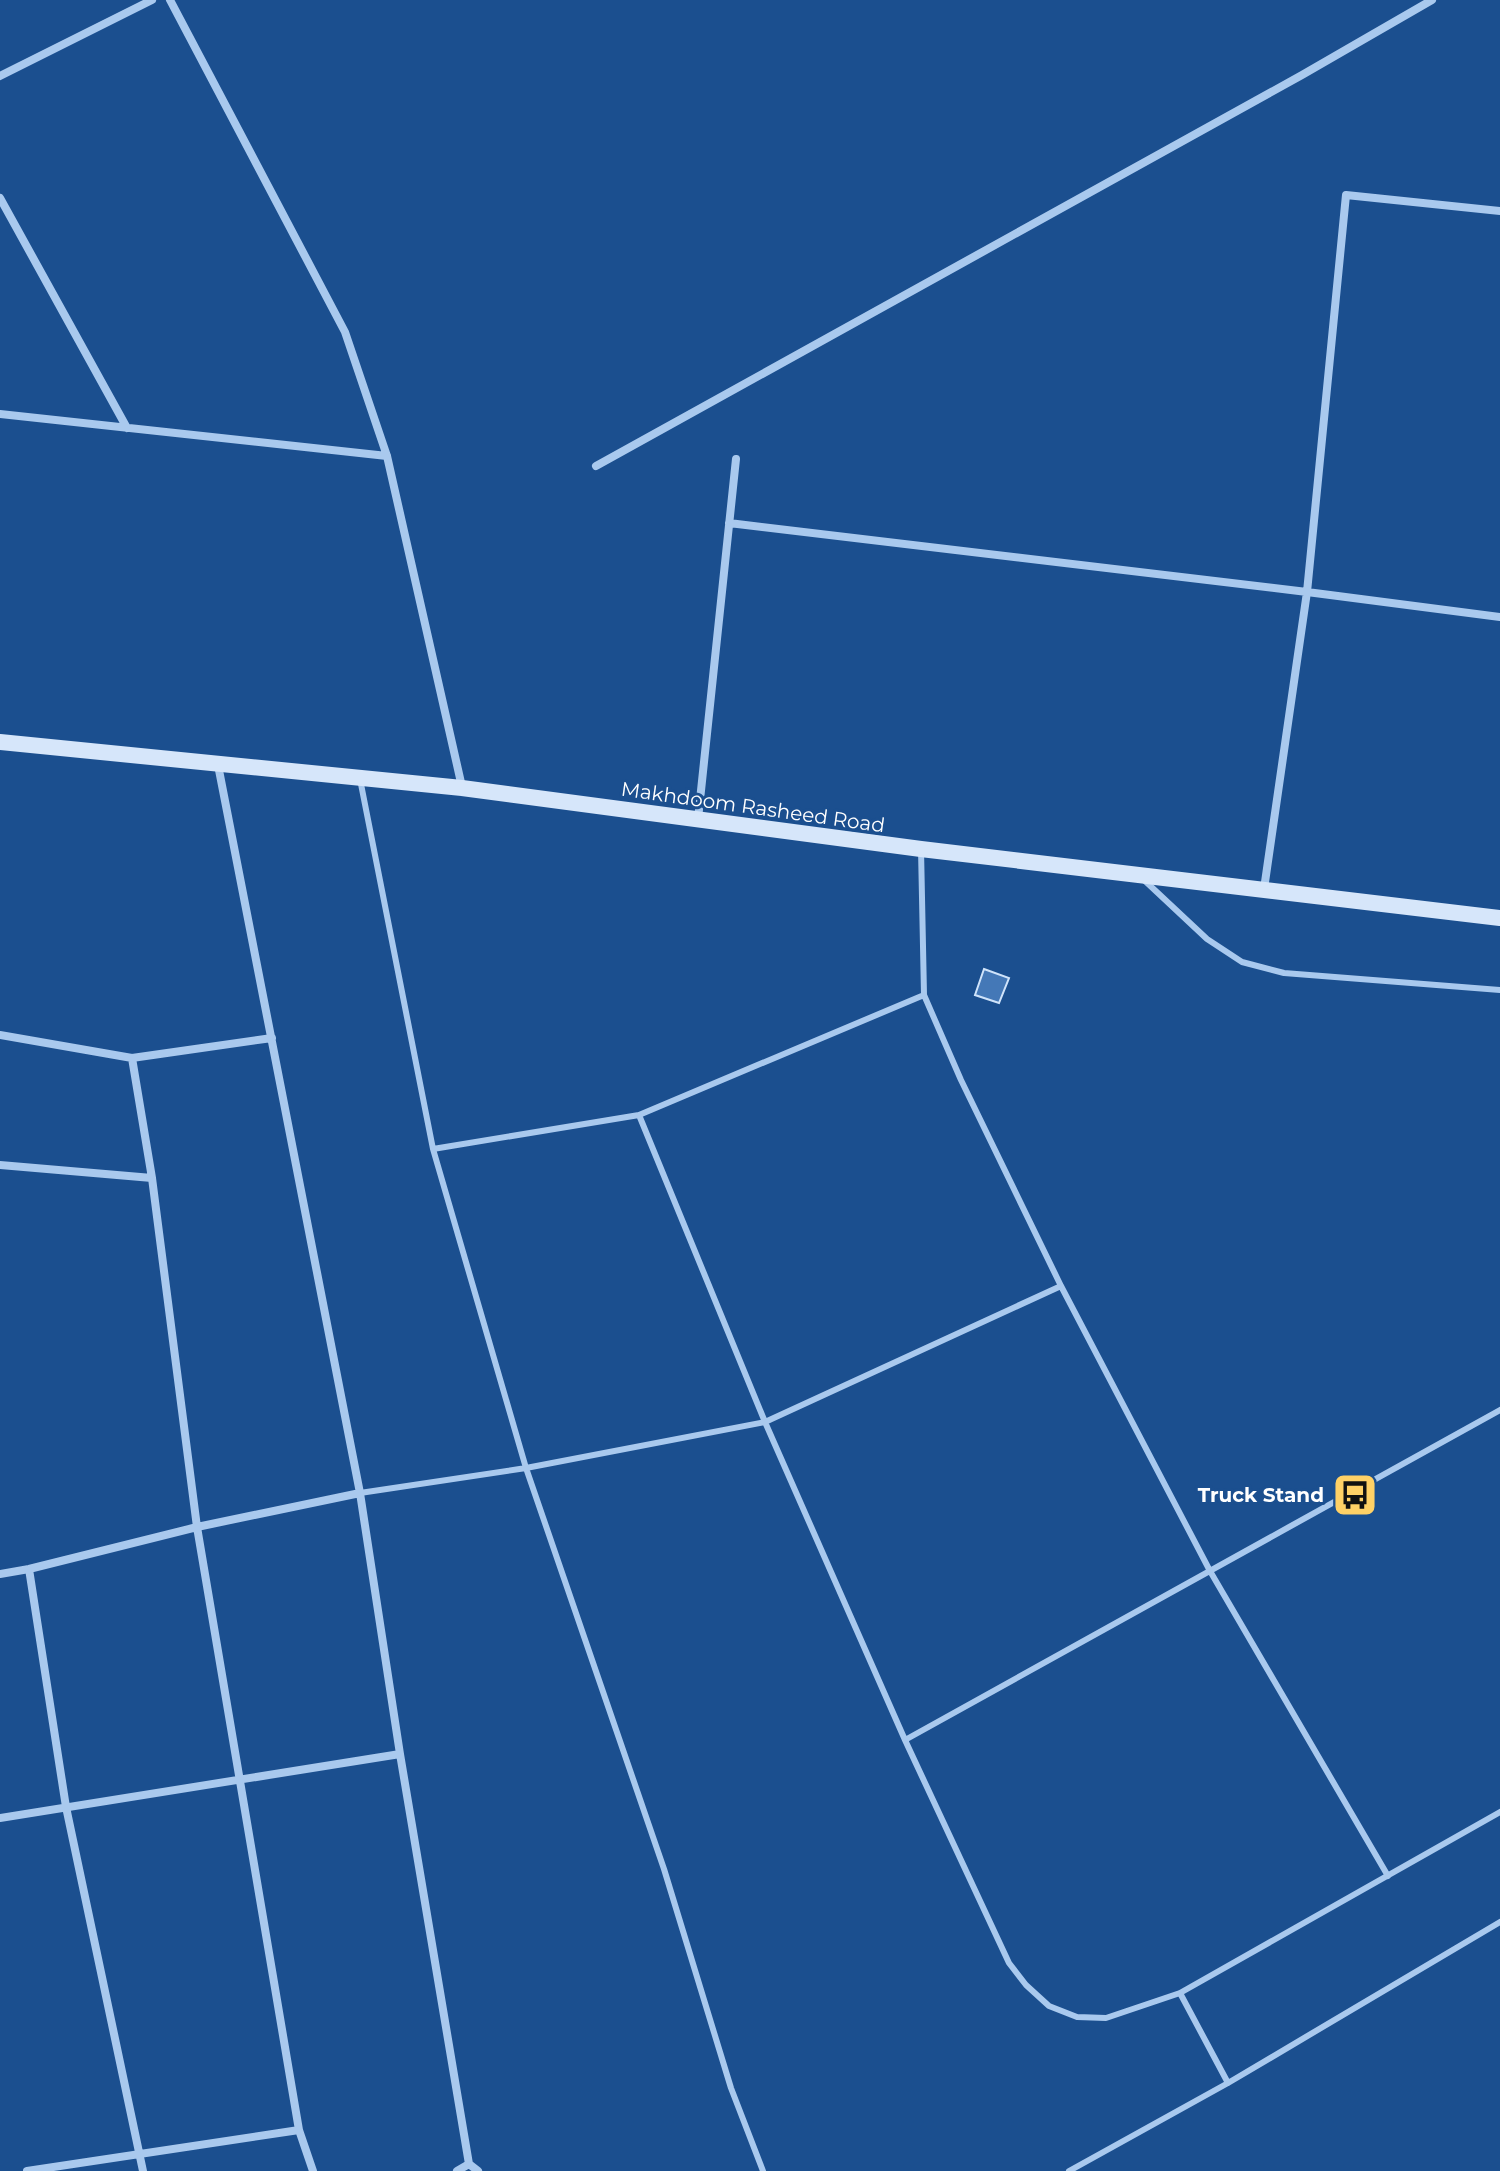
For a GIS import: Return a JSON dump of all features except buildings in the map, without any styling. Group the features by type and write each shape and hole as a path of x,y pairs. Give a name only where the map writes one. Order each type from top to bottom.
{"main road":[{"name":"Makhdoom Rasheed Road","path":"0,742 462,788 921,849 1500,918"}],"street":[{"path":"0,76 152,0"},
{"path":"170,0 345,332 387,456 462,788"},
{"path":"596,466 1432,0"},
{"path":"1264,890 1307,592 1346,195 1500,211"},
{"path":"0,198 127,428"},
{"path":"0,414 387,456"},
{"path":"698,820 736,459"},
{"path":"729,523 1500,617"},
{"path":"218,764 360,1493 469,2164 478,2171"},
{"path":"0,1035 132,1058 272,1038"},
{"path":"132,1058 152,1178 197,1527 299,2130 313,2171"},
{"path":"0,1165 152,1178"},
{"path":"0,1574 197,1527 360,1493"},
{"path":"29,1569 66,1807 143,2171"},
{"path":"0,1818 400,1754"},
{"path":"27,2171 299,2130"},
{"path":"457,2171 469,2164"}],"lane":[{"path":"360,778 433,1149 526,1468 664,1869 731,2088 763,2171"},
{"path":"921,849 924,995 961,1080 1061,1286 1210,1571 1388,1876"},
{"path":"1138,875 1207,939 1242,962 1284,973 1500,990"},
{"path":"433,1149 639,1115 924,995"},
{"path":"639,1115 765,1422 905,1740 1009,1963 1026,1985 1049,2006 1077,2017 1106,2018 1180,1993 1500,1812"},
{"path":"360,1493 526,1468 765,1422 1061,1286"},
{"path":"905,1740 1500,1410"},
{"path":"1069,2171 1228,2083 1500,1922"},
{"path":"1180,1993 1228,2083"}],"place":[{"name":"Truck Stand","path":"1355,1495"}]}
